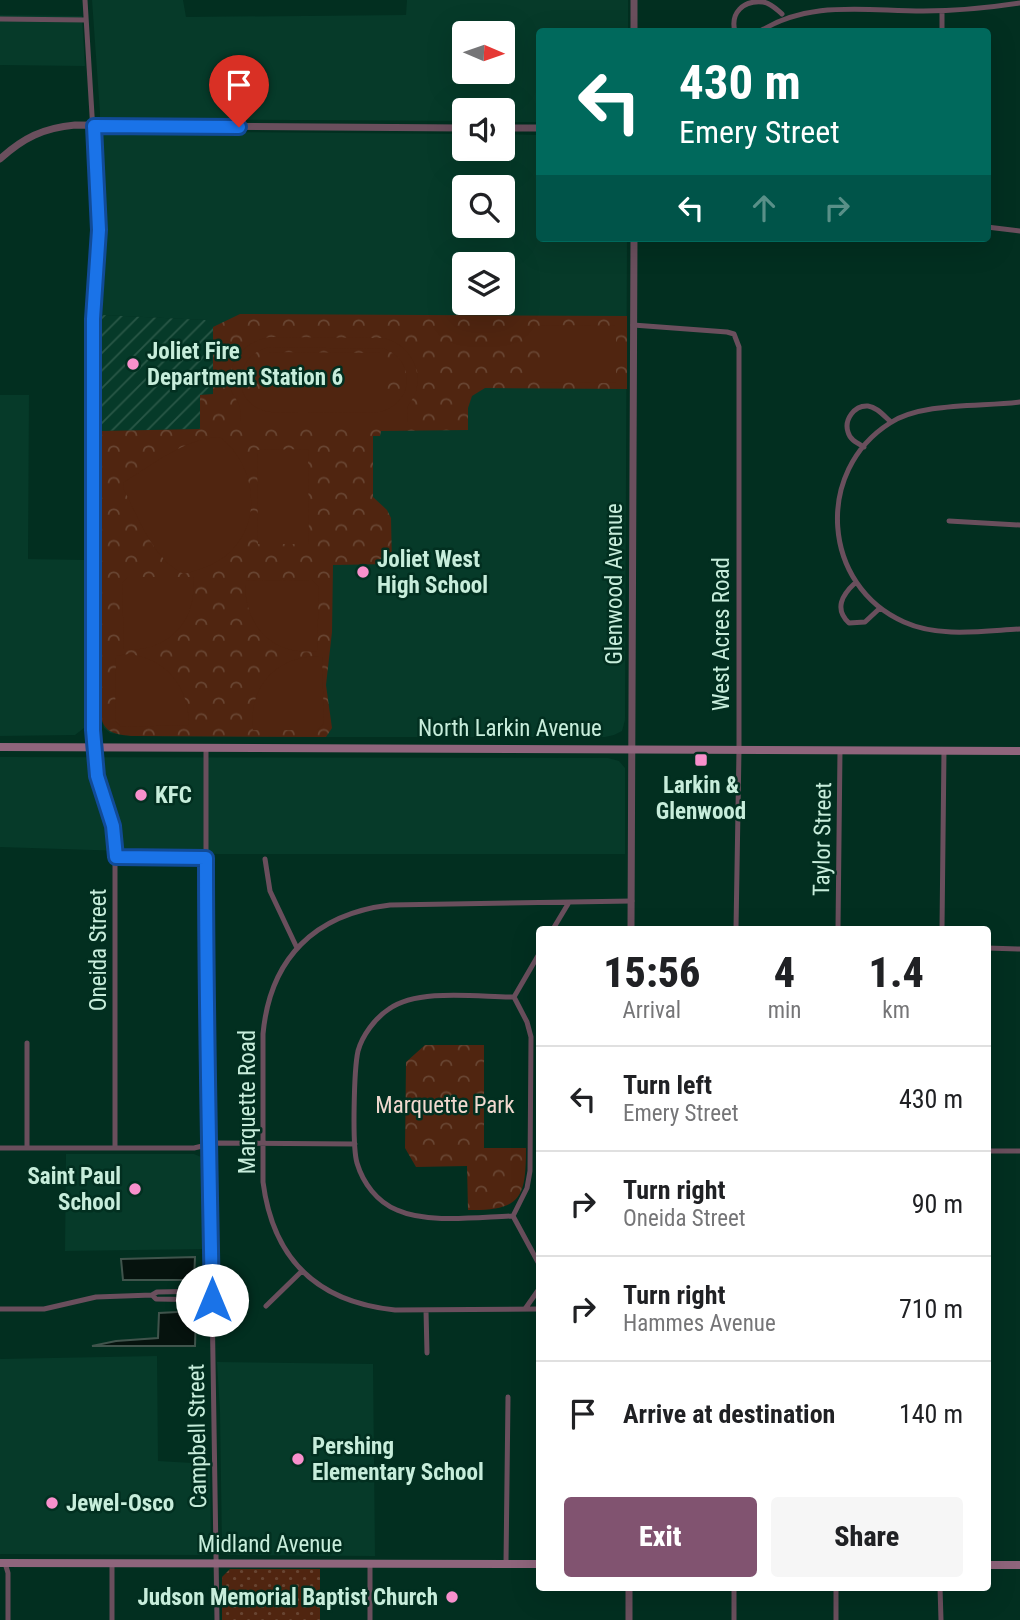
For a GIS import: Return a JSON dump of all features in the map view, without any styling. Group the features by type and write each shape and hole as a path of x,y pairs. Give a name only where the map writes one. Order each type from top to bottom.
{"main road":[{"name":"North Larkin Avenue","path":"0,747 1020,751"},
{"name":"Midland Avenue","path":"2,1563 536,1563"},
{"path":"991,1565 1020,1566"}],"street":[{"name":"Oneida Street","path":"85,0 99,230 93,319 94,747 98,783 113,826 116,857 115,1148"},
{"path":"634,0 634,28"},
{"path":"735,28 734,17 744,3 762,2 771,5 782,15"},
{"path":"825,2 895,10 943,11 1020,3"},
{"path":"764,28 797,8"},
{"path":"942,28 943,11"},
{"path":"0,19 86,20"},
{"path":"0,159 24,139 57,127 452,128"},
{"path":"515,128 536,128"},
{"path":"991,227 1020,231"},
{"name":"Glenwood Avenue","path":"631,926 634,242"},
{"name":"West Acres Road","path":"634,325 727,332 738,339 739,750 736,926"},
{"path":"1020,402 927,410 891,422 864,447 844,477 837,508 841,546 855,583 880,608 925,630 1020,629"},
{"path":"864,447 848,434 847,424 856,408 868,406 878,410 891,422"},
{"path":"949,521 1020,525"},
{"path":"855,583 842,601 842,617 849,623 865,622 880,608"},
{"name":"Campbell Street","path":"206,747 208,1144 217,1620"},
{"name":"Taylor Street","path":"838,926 840,750"},
{"path":"942,926 944,750"},
{"path":"116,857 206,858"},
{"path":"265,859 270,891 297,948"},
{"name":"Marquette Road","path":"536,1309 372,1308 352,1302 316,1283 302,1270 281,1244 272,1226 263,1182 265,1011 281,971 297,948 325,925 367,908 390,905 632,901"},
{"path":"555,926 568,904"},
{"path":"991,948 1020,949"},
{"path":"514,997 536,959"},
{"path":"513,1216 428,1217 396,1210 371,1191 357,1161 355,1144 358,1050 376,1020 389,1008 427,996 514,997"},
{"path":"513,1216 527,1188 530,1144 530,1037 527,1022 514,997"},
{"path":"27,1043 27,1148"},
{"path":"0,1148 194,1148 208,1144 355,1144"},
{"path":"991,1151 1020,1151"},
{"path":"513,1216 536,1258"},
{"path":"266,1306 302,1270"},
{"path":"0,1309 44,1309 96,1297 152,1295 157,1292 211,1292"},
{"path":"526,1309 536,1294"},
{"path":"152,1295 156,1299 212,1300"},
{"path":"426,1310 426,1353"},
{"path":"506,1563 508,1397"},
{"path":"2,1563 8,1573 8,1620"},
{"path":"112,1620 113,1563"},
{"path":"370,1563 370,1620"},
{"path":"629,1591 629,1620"},
{"path":"734,1591 734,1620"},
{"path":"836,1591 836,1620"},
{"path":"940,1591 940,1620"}],"shaded area":[{"path":"92,0 183,0 186,17 406,15 407,0 628,0 628,28 536,28 536,122 515,122 515,98 452,98 452,121 100,117"},
{"path":"0,15 82,16 85,66 0,65"},
{"name":"Joliet West High School","path":"107,131 452,134 452,161 515,161 515,134 536,135 536,242 627,242 625,720 622,731 605,737 131,736 110,733 104,728 100,712 100,431 200,429 205,320 102,315 107,236 101,138 102,133"},
{"path":"102,315 205,320 213,327 213,395 200,429 100,431"},
{"path":"0,395 29,395 28,559 87,560 87,715 84,728 75,735 0,736"},
{"path":"0,757 608,758 619,761 625,768 625,854 218,854 0,847"},
{"name":"Saint Paul School","path":"66,1154 194,1154 201,1157 204,1161 203,1216 206,1249 65,1251"},
{"path":"195,1257 194,1280 123,1280 121,1259"},
{"path":"196,1311 195,1346 92,1346 158,1338 159,1313"},
{"path":"157,1356 158,1461 210,1464 211,1549 204,1555 0,1554 0,1359"},
{"name":"Pershing Elementary School","path":"217,1362 373,1364 375,1556 225,1554 222,1549"}],"green space":[{"path":"240,314 627,316 627,389 485,388 472,396 468,408 468,430 381,431 380,436 373,436 373,497 387,510 391,518 392,564 333,565 332,632 326,685 332,728 326,737 131,736 114,733 103,724 100,712 100,431 200,429 200,395 213,394 213,327"},
{"path":"541,325 616,326 616,383 541,382"},
{"path":"261,339 391,340 411,357 417,373 415,393 408,406 408,422 240,422 240,407 231,390 231,371 234,362 245,348","holes":["271,347 385,349 402,363 407,382 399,400 380,412 270,412 253,406 242,388 241,377 250,358"]},
{"path":"265,352 383,353 383,407 265,407"},
{"path":"220,437 232,448 247,477 251,509 247,525 240,540 224,557 184,574 164,559 155,548 123,488 124,482 182,447 207,438"},
{"path":"308,449 309,544 258,544 257,450"},
{"path":"128,577 193,577 191,608 185,620 177,631 154,646 124,650 122,583"},
{"path":"312,580 319,587 317,651 301,651 274,643 255,624 249,612 245,581"},
{"path":"129,654 154,662 173,677 185,699 189,725 121,727 115,720 116,656"},
{"path":"322,656 324,724 317,730 253,730 255,699 269,676 292,661"},
{"name":"Marquette Park","path":"425,1045 484,1045 484,1148 526,1148 522,1190 510,1204 486,1210 468,1210 467,1166 416,1167 405,1148 406,1062"},
{"path":"230,1569 320,1569 320,1620 222,1620 222,1577"}],"place":[{"name":"Joliet Fire Department Station 6","path":"133,364"},
{"name":"Joliet West High School","path":"363,572"},
{"name":"Larkin & Glenwood","path":"701,760"},
{"name":"KFC","path":"141,795"},
{"name":"Saint Paul School","path":"135,1189"},
{"name":"Pershing Elementary School","path":"298,1459"},
{"name":"Jewel-Osco","path":"52,1503"},
{"name":"Judson Memorial Baptist Church","path":"452,1597"}],"route":[{"path":"212,1300 206,1063 206,858 116,857 111,816 100,790 95,766 93,319 99,257 99,207 94,126 239,127"}]}
